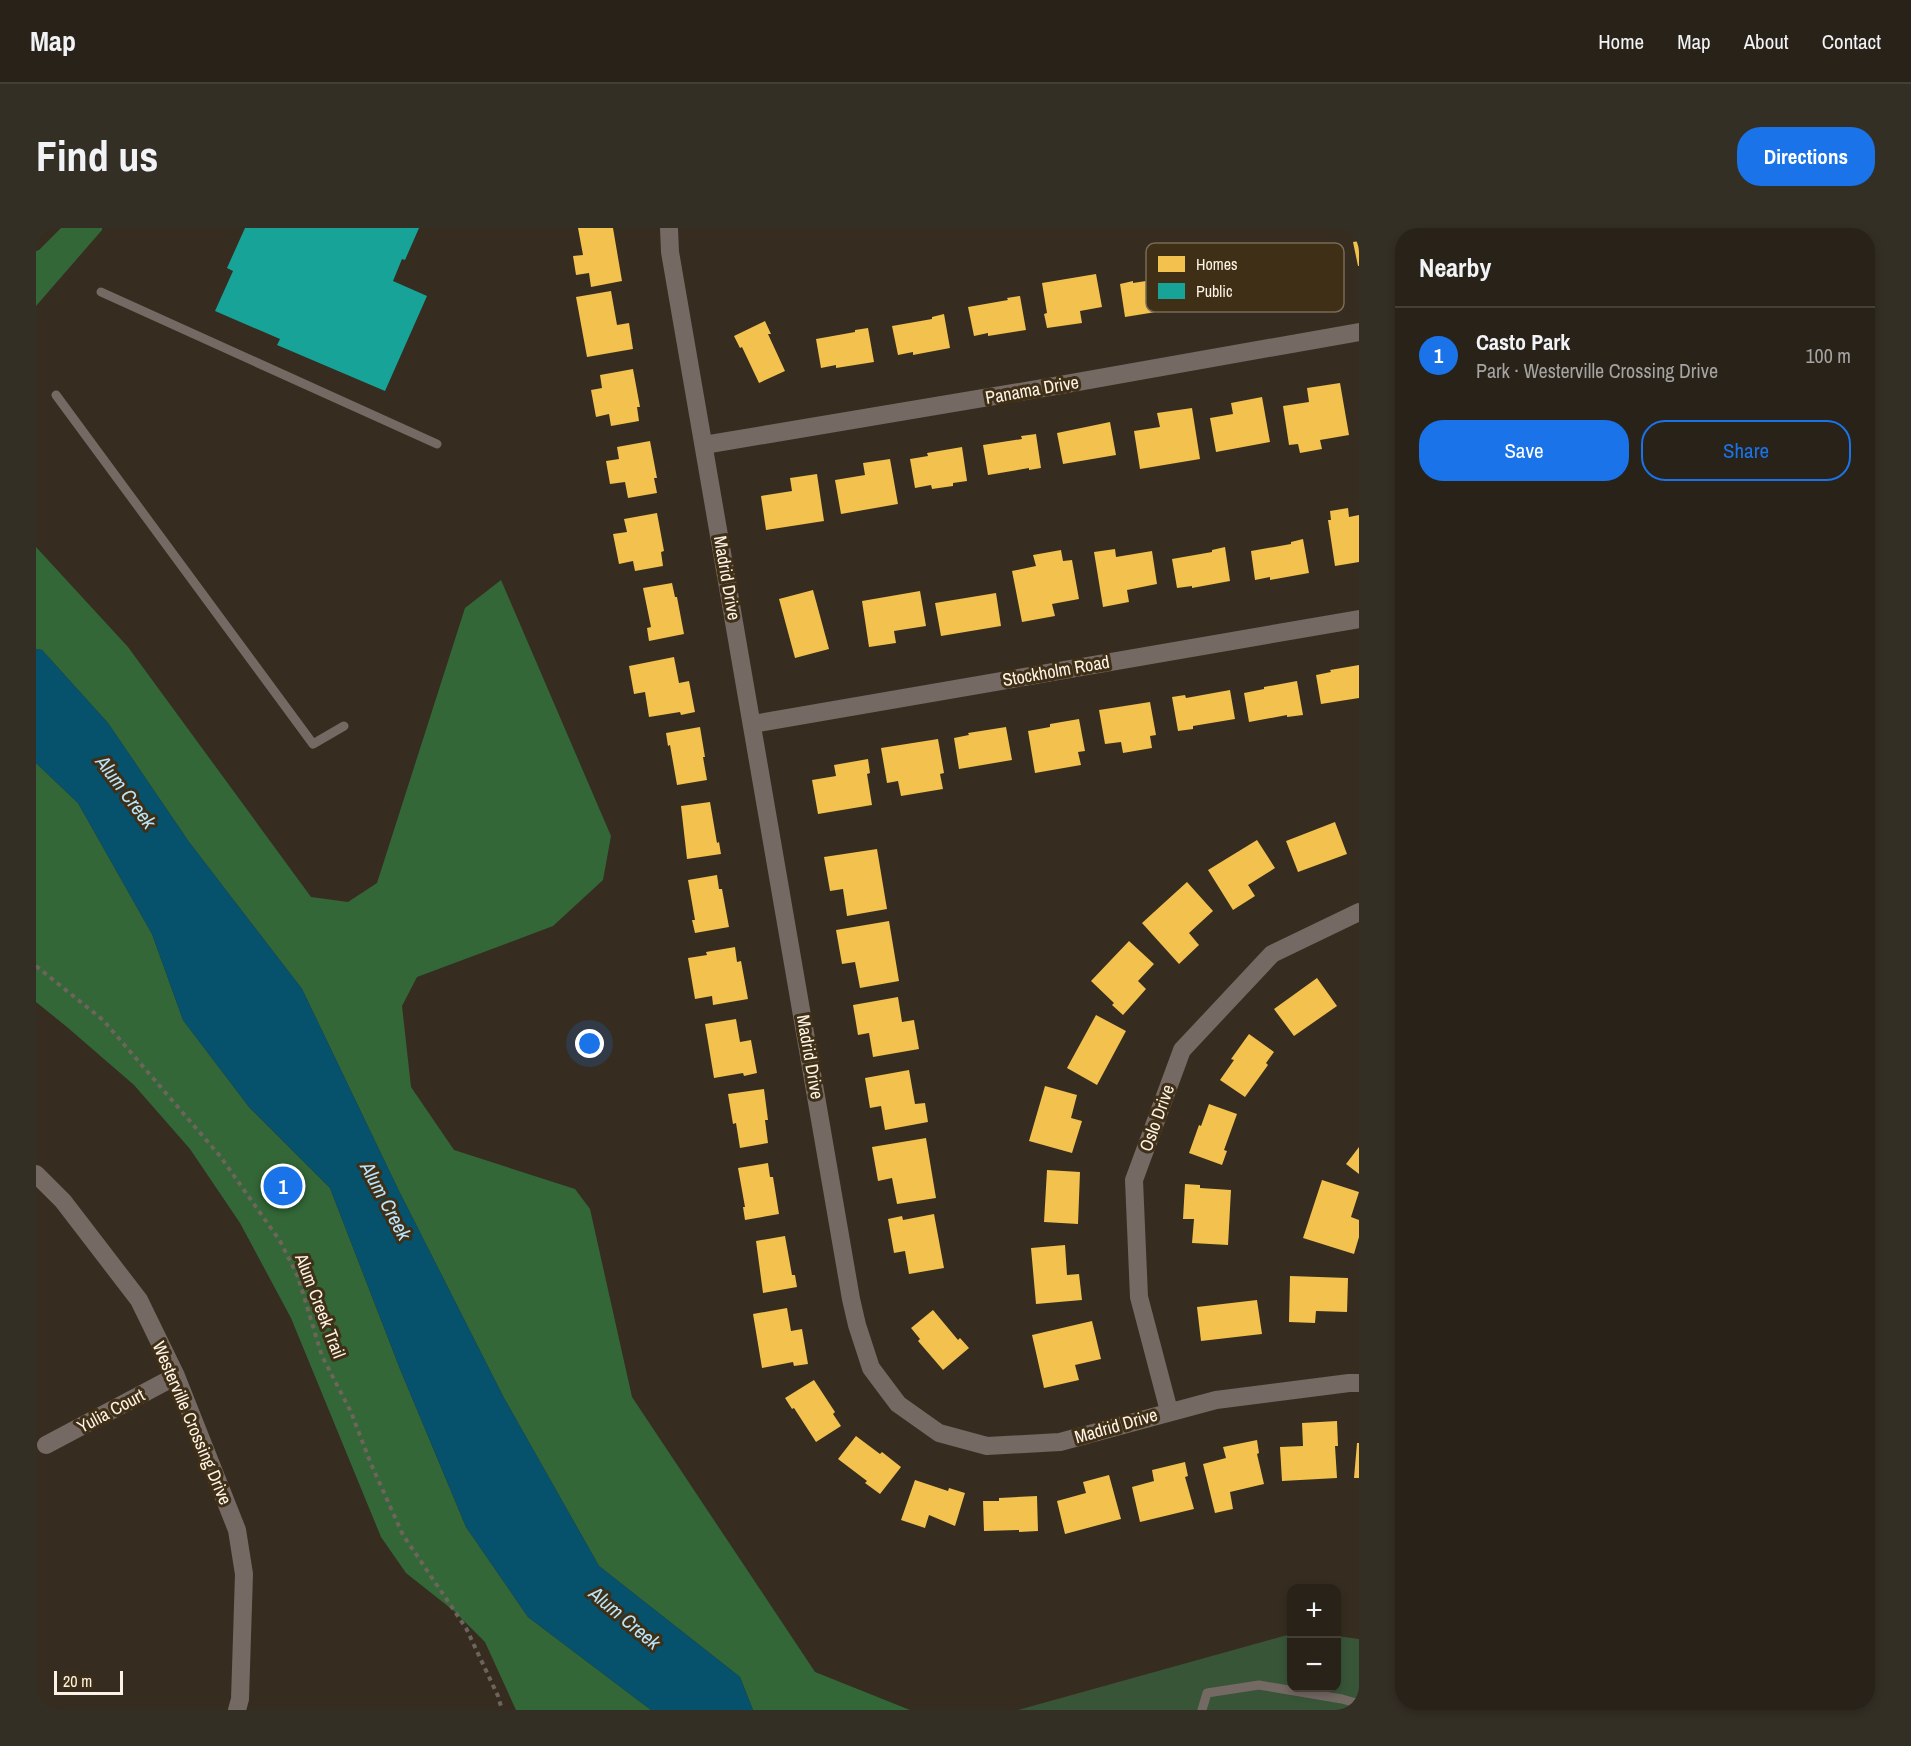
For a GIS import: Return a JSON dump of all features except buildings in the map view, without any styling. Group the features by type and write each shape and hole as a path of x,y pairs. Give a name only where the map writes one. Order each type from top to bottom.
{"street":[{"name":"Madrid Drive","path":"669,228 670,252 851,1299 871,1368 898,1404 939,1433 987,1446 1060,1442 1216,1400 1359,1383"},
{"name":"Panama Drive","path":"704,445 1359,332"},
{"name":"Stockholm Road","path":"753,724 1359,619"},
{"name":"Oslo Drive","path":"1170,1411 1139,1297 1134,1180 1182,1050 1272,954 1359,912"},
{"name":"Westerville Crossing Drive","path":"36,1174 63,1201 139,1300 176,1376 237,1530 244,1574 240,1699 237,1710"},
{"name":"Yulia Court","path":"46,1445 176,1376"}],"lane":[{"path":"101,292 437,444"},
{"path":"56,395 312,744 344,726"},
{"path":"1202,1710 1207,1693 1259,1685 1359,1704"}],"path":[{"name":"Alum Creek Trail","path":"36,966 103,1020 220,1155 280,1241 298,1277 322,1356 351,1412 371,1464 403,1535 466,1628 498,1696 502,1710"}],"green space":[{"path":"61,228 102,228 102,230 36,306 36,251"},
{"path":"36,547 128,647 311,897 348,902 377,883 465,608 501,580 611,836 603,880 553,926 417,977 402,1006 411,1087 454,1150 575,1189 590,1209 632,1397 815,1672 910,1710 753,1710 740,1677 599,1566 504,1398 399,1191 302,989 189,842 108,723 42,650 36,649"},
{"path":"36,763 78,803 152,934 183,1020 249,1107 330,1188 400,1369 466,1527 528,1617 651,1710 516,1710 485,1642 454,1611 406,1573 381,1537 291,1318 240,1223 190,1149 134,1085 36,1002"},
{"path":"1287,1635 1287,1692 1341,1692 1341,1637 1359,1639 1359,1710 1018,1710"}],"water":[{"name":"Alum Creek","path":"36,649 42,650 108,723 189,842 302,989 399,1191 504,1398 599,1566 740,1677 753,1710 651,1710 528,1617 466,1527 400,1369 330,1188 249,1107 183,1020 152,934 78,803 36,763"}],"place":[{"name":"Casto Park","path":"283,1186"}]}
